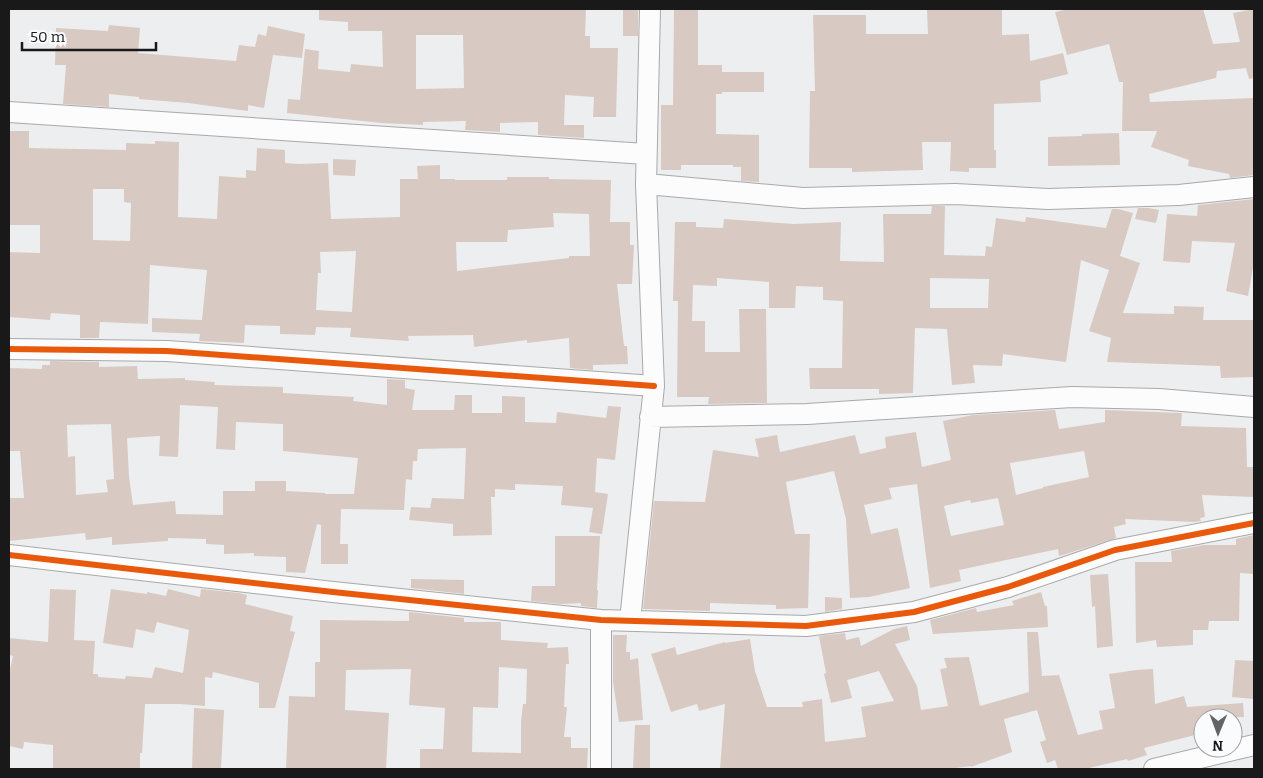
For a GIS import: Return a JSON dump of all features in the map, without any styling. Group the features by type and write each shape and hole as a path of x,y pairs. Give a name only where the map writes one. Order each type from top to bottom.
{"street":[{"path":"630,620 654,386 646,184 650,9"},
{"path":"9,112 646,154"},
{"path":"646,184 803,198 955,194 1048,198 1179,195 1254,187"},
{"path":"9,348 167,350 654,386"},
{"path":"650,417 808,414 1072,397 1159,399 1254,406"},
{"path":"9,555 602,620 806,626 914,612 1008,587 1115,550 1254,524"},
{"path":"601,769 602,620"},
{"path":"1154,769 1254,745"}],"building":[{"path":"319,9 586,9 585,36 590,36 590,48 618,48 616,117 593,117 594,97 565,95 564,125 584,125 584,138 538,135 538,122 500,123 500,132 465,130 466,121 423,122 423,125 382,123 287,113 288,99 300,100 305,49 319,51 318,69 350,72 351,64 383,67 382,31 348,31 348,22 319,20","holes":["416,35 463,35 464,88 416,89"]},
{"path":"623,9 638,9 638,36 623,36"},
{"path":"674,9 698,9 698,65 722,65 722,72 764,72 764,92 722,92 722,94 716,94 716,134 759,135 759,182 741,181 741,167 733,167 733,165 681,165 681,170 661,170 661,105 673,105"},
{"path":"927,9 1002,9 1002,35 1029,34 1030,61 1063,53 1068,74 1040,81 1041,102 994,104 996,168 969,168 969,172 950,171 951,142 922,142 923,170 852,172 852,168 809,168 810,91 815,91 813,15 866,15 866,34 928,34"},
{"path":"1069,9 1203,9 1213,44 1240,42 1233,13 1254,9 1254,78 1249,79 1246,68 1217,71 1216,78 1149,94 1150,102 1254,98 1254,175 1230,178 1229,174 1188,166 1189,160 1151,147 1157,131 1122,131 1123,82 1119,82 1109,44 1067,55 1055,12"},
{"path":"109,25 140,28 138,53 236,61 239,45 255,47 258,34 266,36 268,26 305,34 302,58 273,55 264,108 248,105 248,111 109,94 109,107 63,104 66,65 55,65 56,28 108,31"},
{"path":"9,131 29,131 29,148 126,150 126,143 155,144 155,141 179,142 178,217 217,219 219,176 246,178 246,170 256,171 257,148 285,150 285,163 328,163 331,219 400,217 400,179 418,179 417,166 440,165 440,179 507,180 507,177 549,177 549,179 611,180 610,222 630,222 630,245 634,245 632,284 617,284 624,346 627,346 628,364 593,365 593,370 570,368 569,338 527,343 527,340 474,347 473,335 408,336 409,341 350,337 351,328 316,327 315,335 280,334 280,326 245,325 244,343 199,341 200,334 152,332 152,318 202,320 207,270 150,265 148,324 100,322 99,338 80,338 80,315 51,313 50,320 9,317 9,252 40,253 40,225 9,225","holes":["93,189 124,189 124,202 131,203 130,241 93,240","553,213 589,214 590,256 569,256 569,258 457,271 456,242 507,242 508,230 554,227","356,251 352,312 316,310 318,273 321,273 320,252"]},
{"path":"1119,133 1120,165 1048,166 1048,137"},
{"path":"333,159 356,160 355,176 333,175"},
{"path":"1254,199 1254,262 1248,296 1226,291 1235,243 1192,241 1190,263 1163,261 1167,214 1197,216 1198,205"},
{"path":"932,206 945,206 944,255 985,256 986,246 992,247 996,218 1025,222 1026,217 1106,228 1112,209 1133,213 1120,256 1140,263 1123,313 1174,314 1174,306 1204,307 1203,320 1254,320 1254,377 1221,378 1220,366 1107,362 1111,338 1089,331 1109,270 1081,260 1066,362 1003,354 1002,366 973,365 975,383 952,385 947,329 915,328 913,393 879,394 879,389 810,389 809,368 842,368 843,301 823,300 823,287 796,286 795,308 769,308 769,282 717,278 717,286 693,285 692,321 705,321 705,352 740,352 739,309 766,309 767,403 708,404 709,397 677,397 678,301 673,301 675,222 696,222 696,227 723,228 724,219 794,224 841,222 840,261 884,262 883,214 931,214","holes":["930,278 989,279 988,308 930,308"]},
{"path":"1138,208 1159,210 1156,223 1135,219"},
{"path":"50,361 99,362 99,367 137,366 138,379 185,378 185,380 215,382 214,385 283,387 283,393 354,397 353,401 387,405 387,379 405,380 405,388 415,390 412,410 454,410 455,395 472,395 472,413 502,413 502,396 525,397 525,422 556,423 557,412 606,418 608,406 621,407 615,460 597,458 595,492 608,494 602,534 589,532 593,508 561,505 563,486 515,484 515,490 495,489 495,497 491,497 492,535 453,536 453,524 409,520 411,507 430,508 432,498 464,499 466,448 418,449 417,461 413,461 412,480 406,479 404,510 341,509 340,544 348,544 348,564 321,564 321,525 317,524 305,573 286,572 286,557 254,556 254,553 224,554 224,545 206,544 206,539 168,538 168,541 112,545 112,537 86,540 85,533 9,541 9,498 24,498 20,451 9,451 9,368 42,369 42,365 50,365","holes":["180,405 218,407 216,449 235,450 236,422 283,424 283,451 358,458 354,494 286,491 286,481 255,481 255,491 223,491 223,515 176,514 175,501 133,505 127,438 160,436 159,456 178,457","111,424 114,479 106,480 108,492 76,495 75,456 68,457 67,425"]},
{"path":"1055,410 1059,429 1105,422 1105,410 1182,413 1181,426 1246,428 1247,467 1254,467 1254,497 1202,495 1205,517 1200,518 1201,521 1125,519 1126,524 1114,527 1116,538 1059,556 1058,549 959,570 961,581 930,588 917,484 889,488 892,499 864,505 871,534 898,529 910,588 869,597 850,598 846,519 834,471 786,482 795,534 810,534 808,608 776,609 776,605 710,603 710,611 643,609 654,501 705,502 713,450 759,457 755,439 777,435 780,452 855,435 860,454 886,448 885,437 916,432 922,467 951,460 943,421 973,415","holes":["1084,451 1089,477 1016,495 1010,463","998,498 1004,525 951,536 944,506 970,500 971,503"]},
{"path":"1254,535 1254,574 1240,573 1239,621 1209,621 1208,630 1193,630 1193,645 1157,647 1156,640 1136,643 1135,562 1172,562 1171,551 1204,545 1236,545 1236,539"},
{"path":"555,536 600,536 597,608 581,606 581,603 560,604 531,601 532,586 555,586"},
{"path":"1108,574 1113,646 1097,648 1095,606 1092,607 1090,575"},
{"path":"411,579 464,580 464,594 411,588"},
{"path":"50,589 76,590 74,640 95,641 93,674 98,674 98,677 125,679 126,676 152,678 155,667 183,673 189,630 157,622 154,633 136,629 133,648 103,643 111,589 147,594 147,592 166,596 168,589 200,597 201,589 239,593 247,595 245,604 293,616 290,631 295,632 275,708 259,708 259,683 213,672 212,678 205,677 205,706 145,704 140,769 53,768 53,745 24,742 23,749 9,746 9,674 13,656 9,655 9,638 48,642"},
{"path":"1041,592 1045,606 1047,606 1048,627 933,634 930,620 976,608 977,612 1014,605 1012,601"},
{"path":"825,597 842,598 842,609 825,612"},
{"path":"409,612 464,618 464,622 501,622 501,640 548,643 547,648 568,647 569,664 566,664 564,707 567,707 564,737 571,737 571,748 588,748 587,769 420,769 420,749 443,749 445,708 409,705 411,669 346,670 345,710 389,713 386,769 286,769 289,696 315,697 315,662 320,662 320,620 409,621","holes":["499,667 527,669 526,704 523,704 521,722 521,753 472,752 473,707 498,708"]},
{"path":"907,626 910,640 895,644 917,686 921,710 948,706 940,669 947,668 944,658 969,657 980,706 1029,692 1027,632 1038,632 1042,676 1059,675 1078,735 1103,729 1099,711 1115,708 1109,674 1136,670 1153,669 1155,704 1184,696 1187,707 1243,703 1244,717 1243,708 1193,708 1193,736 1144,748 1147,755 1128,761 1127,759 1085,769 1058,769 1055,760 1047,763 1040,742 1046,740 1037,710 1004,719 1012,752 971,767 948,769 720,769 725,704 699,711 697,704 671,712 651,654 675,647 677,655 725,642 750,639 755,671 767,707 803,707 802,702 822,699 825,742 866,737 861,707 894,701 879,671 847,680 852,698 831,703 824,674 826,673 819,636 845,633 846,640 859,637 861,646 894,629"},
{"path":"613,635 627,635 626,652 630,652 630,660 638,658 643,720 619,722 613,682"},
{"path":"1235,660 1254,661 1254,699 1232,697"},
{"path":"194,708 224,710 221,769 192,769"},
{"path":"635,725 650,725 650,769 633,769"}],"cycle path":[{"path":"9,349 167,351 654,386"},
{"path":"9,555 601,620 806,626 914,612 1008,587 1115,550 1254,523"}]}
